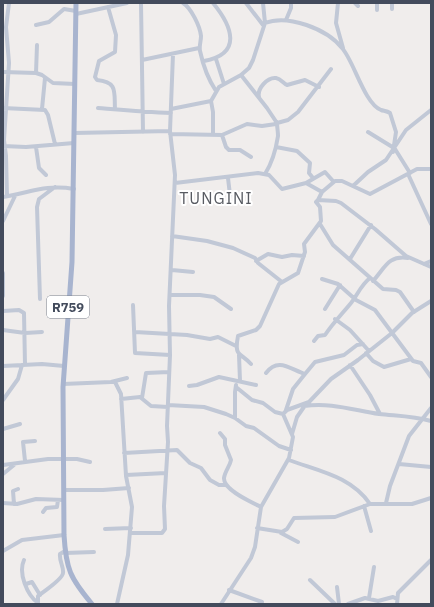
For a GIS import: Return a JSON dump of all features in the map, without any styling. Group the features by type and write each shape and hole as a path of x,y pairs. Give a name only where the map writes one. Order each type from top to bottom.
{"main road":[{"name":"R759","path":"76,3 72,262 63,384 64,535 65,552 70,574 75,583 92,604"}],"street":[{"path":"9,3 4,27 9,50 5,108 5,197 15,196 35,189 55,187 74,189"},
{"path":"36,25 49,22 64,9 76,12 127,3"},
{"path":"141,3 141,113 143,132"},
{"path":"183,3 188,8 199,28 201,38 199,48 208,78 216,91"},
{"path":"204,61 216,59 226,52 231,37 223,15 212,3"},
{"path":"246,3 264,24"},
{"path":"212,134 214,112 211,101 216,91 224,84 241,75 249,68 253,60 264,24 263,3"},
{"path":"286,20 291,8 291,3"},
{"path":"338,3 336,23 343,48 353,71 370,99 380,110 390,113 396,132 394,150"},
{"path":"377,3 377,10"},
{"path":"392,3 392,9"},
{"path":"108,7 116,35 115,52 99,61 95,77 97,80 109,82 111,84 114,91 114,109"},
{"path":"264,24 286,20 309,25 343,48"},
{"path":"36,73 38,45"},
{"path":"142,60 199,48"},
{"path":"105,529 162,533 164,531 168,442 170,295 175,183 170,132 173,54"},
{"path":"216,59 224,84"},
{"path":"74,133 170,132 222,134 247,124 262,126 277,124 292,118 331,69"},
{"path":"3,72 36,73 53,83 75,84"},
{"path":"241,75 259,97 277,124 278,136 276,147 265,174"},
{"path":"42,109 45,78"},
{"path":"259,97 259,91 266,82 273,78 279,79 287,85 305,80 318,87"},
{"path":"98,108 134,110 141,113 171,111 211,101"},
{"path":"5,108 42,109 48,115 55,144"},
{"path":"353,186 368,172 386,160 406,130 431,110"},
{"path":"368,132 394,150 409,174 431,224"},
{"path":"222,134 226,147 229,150 240,150 251,157"},
{"path":"4,146 36,146 74,143"},
{"path":"36,146 39,168 46,175"},
{"path":"276,147 300,154 310,163 308,173 313,178"},
{"path":"235,418 236,386 239,380 239,355 236,346 238,336 256,330 260,326 269,309 277,288 282,282 298,274 304,256 304,244 320,224 322,219 320,208 316,202 320,200 322,192 333,181 342,181 370,194 381,187 419,169 431,169"},
{"path":"175,183 265,174 270,176 282,189 306,183 325,172 333,181"},
{"path":"228,178 230,195 228,204"},
{"path":"306,183 322,192"},
{"path":"40,299 37,207 39,199 55,187"},
{"path":"3,221 15,196"},
{"path":"320,200 337,201 370,225 409,258 431,268"},
{"path":"320,224 332,244 385,290 396,290 400,292 414,312"},
{"path":"350,259 362,236 370,225"},
{"path":"172,236 226,245 254,258 282,282"},
{"path":"256,261 268,254 282,257 292,255 304,256"},
{"path":"314,341 318,336 325,335 335,319 354,298 364,283 372,280 395,258 409,258"},
{"path":"424,264 431,261"},
{"path":"172,270 193,272"},
{"path":"3,273 3,296"},
{"path":"322,279 340,285 354,298 375,310 411,359 415,363 421,363 431,377"},
{"path":"325,309 340,285"},
{"path":"170,295 200,295 214,297 231,309"},
{"path":"221,604 244,572 251,558 255,547 261,507 289,460 292,434 297,417 305,404 331,379 392,333 414,312 431,301"},
{"path":"133,305 136,354 170,355"},
{"path":"3,311 22,311 25,317 24,365 18,379 3,400"},
{"path":"335,319 350,330 363,344 373,361 384,367 411,359"},
{"path":"3,330 25,333 42,332"},
{"path":"135,332 193,336 212,340 218,337 236,346"},
{"path":"292,434 284,413 293,389 315,362 344,356 357,346 363,344"},
{"path":"239,355 251,364"},
{"path":"3,366 45,364 64,366"},
{"path":"266,373 273,366 279,364 285,365 305,374"},
{"path":"350,365 370,395 380,414"},
{"path":"142,398 146,373 169,372"},
{"path":"189,386 197,385 218,377 239,380 256,385"},
{"path":"63,384 115,382 127,378"},
{"path":"115,382 120,390 126,475 132,507 131,531 117,604"},
{"path":"236,386 252,400 263,404 275,412 284,413 305,404 330,404 380,414 422,418 431,421"},
{"path":"121,398 142,398 151,406 204,407 235,418 246,426 254,428 279,446 291,450"},
{"path":"386,503 409,436 431,408"},
{"path":"3,429 20,424"},
{"path":"220,433 225,439 225,445 231,460 224,478 226,486"},
{"path":"25,461 23,442 35,440"},
{"path":"124,453 167,449 177,450 190,463 202,468 210,480 219,485 226,486 261,507"},
{"path":"3,466 14,465 25,461 63,458 90,462"},
{"path":"289,460 332,475 360,491 370,504"},
{"path":"399,464 431,467"},
{"path":"3,474 14,465"},
{"path":"126,475 166,473"},
{"path":"64,490 104,490 129,488"},
{"path":"14,504 13,491 18,489"},
{"path":"280,533 287,529 294,518 334,517 370,504 412,504 431,498"},
{"path":"3,503 14,504 36,499 64,500"},
{"path":"43,512 46,508 56,507 58,500"},
{"path":"364,506 371,531"},
{"path":"257,528 280,533 298,542"},
{"path":"3,551 22,540 64,535"},
{"path":"24,560 21,570 32,599 38,604 40,595 62,578 63,570 59,557 61,553 94,552"},
{"path":"397,604 397,599 405,585 431,560"},
{"path":"368,598 374,566"},
{"path":"310,580 333,604"},
{"path":"26,584 32,582 40,595"},
{"path":"337,587 339,604"},
{"path":"230,590 262,602"},
{"path":"348,604 368,598 379,603 393,597 397,599"}],"district":[{"name":"TUNGINI","path":"216,198"}]}
